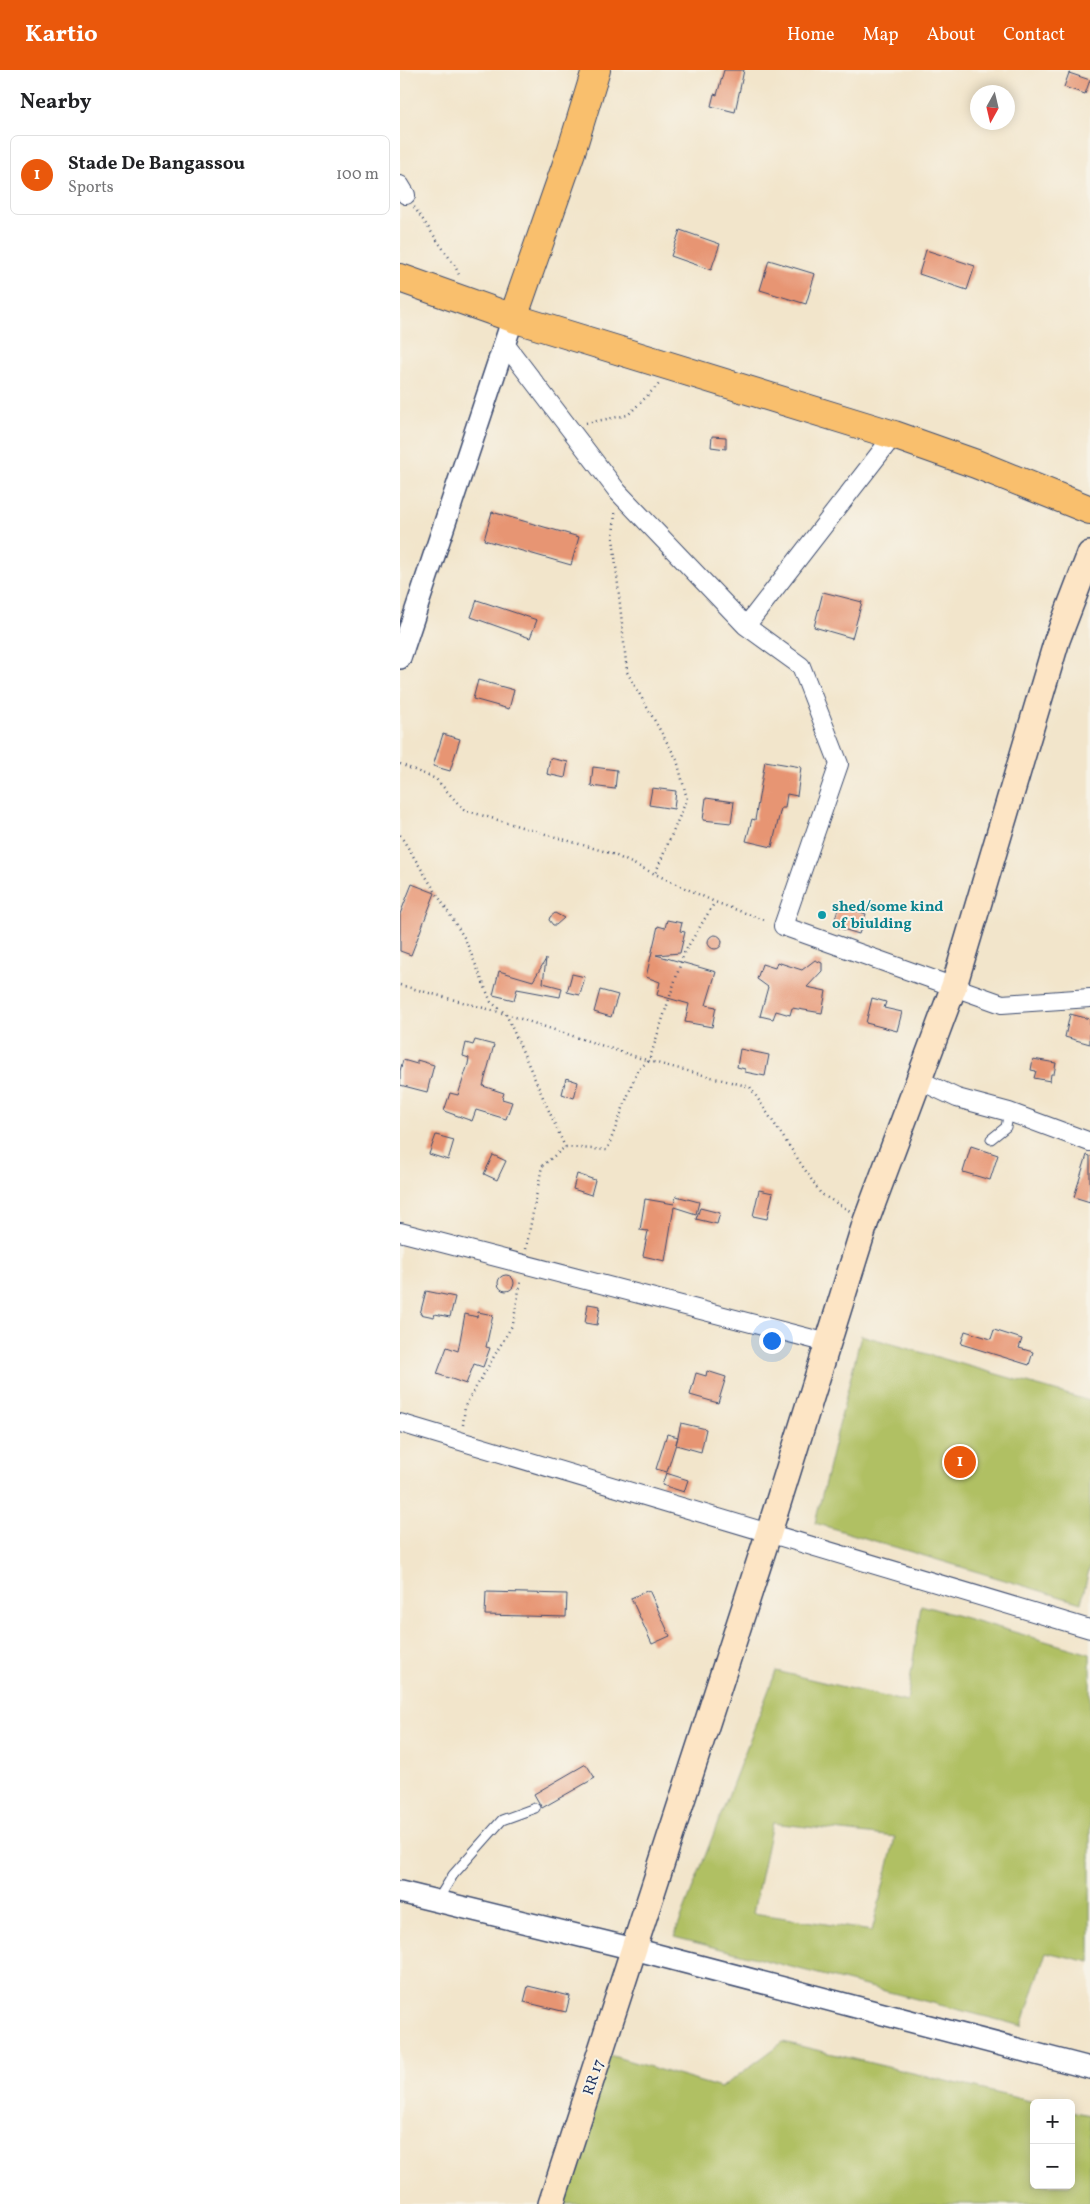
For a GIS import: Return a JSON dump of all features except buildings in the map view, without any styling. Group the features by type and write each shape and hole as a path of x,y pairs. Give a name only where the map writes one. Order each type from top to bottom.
{"main road":[{"path":"513,318 571,152 596,70"},
{"path":"400,278 513,318 894,435 976,464 1090,510"},
{"name":"RR 17","path":"551,2204 769,1532 866,1221 954,986 1057,640 1090,554"}],"street":[{"path":"400,658 513,318"},
{"path":"505,344 618,492 746,626 801,666 839,764 782,926 1002,1004 1090,998 1008,1004"},
{"path":"746,626 894,435"},
{"path":"919,1080 957,1098 1009,1112 1090,1142"},
{"path":"400,1232 523,1266 828,1343"},
{"path":"400,1423 1090,1629"},
{"path":"400,1892 634,1949 1090,2068"}],"lane":[{"path":"991,1139 1006,1127 1009,1112"},
{"path":"437,1901 453,1875 502,1820 535,1808"}],"path":[{"path":"403,190 455,266 470,302"},
{"path":"568,426 628,415 674,368"},
{"path":"618,492 613,537 627,672 677,760 687,799 654,874"},
{"path":"400,764 436,779 464,810 610,853 714,902 782,926"},
{"path":"400,835 465,939 491,1002 506,1014 565,1147"},
{"path":"460,1441 465,1406 513,1324 542,1166 565,1147 607,1150 638,1069 649,1061 684,953 714,902"},
{"path":"400,985 506,1014 649,1061 750,1087 821,1194 866,1221"}],"green space":[{"path":"861,1335 1090,1401 1090,1566 1081,1603 815,1523"},
{"path":"921,1605 1090,1654 1090,1962 1046,1952 1022,2026 674,1937 776,1671 907,1702","holes":["772,1823 895,1837 872,1931 753,1913"]},
{"path":"783,2042 1030,2101 1030,2189 1075,2189 1075,2112 1090,2115 1090,2204 556,2204 599,2052 721,2088"}],"place":[{"name":"shed/some kind of biulding","path":"822,915"},
{"name":"Stade De Bangassou","path":"960,1462"}]}
